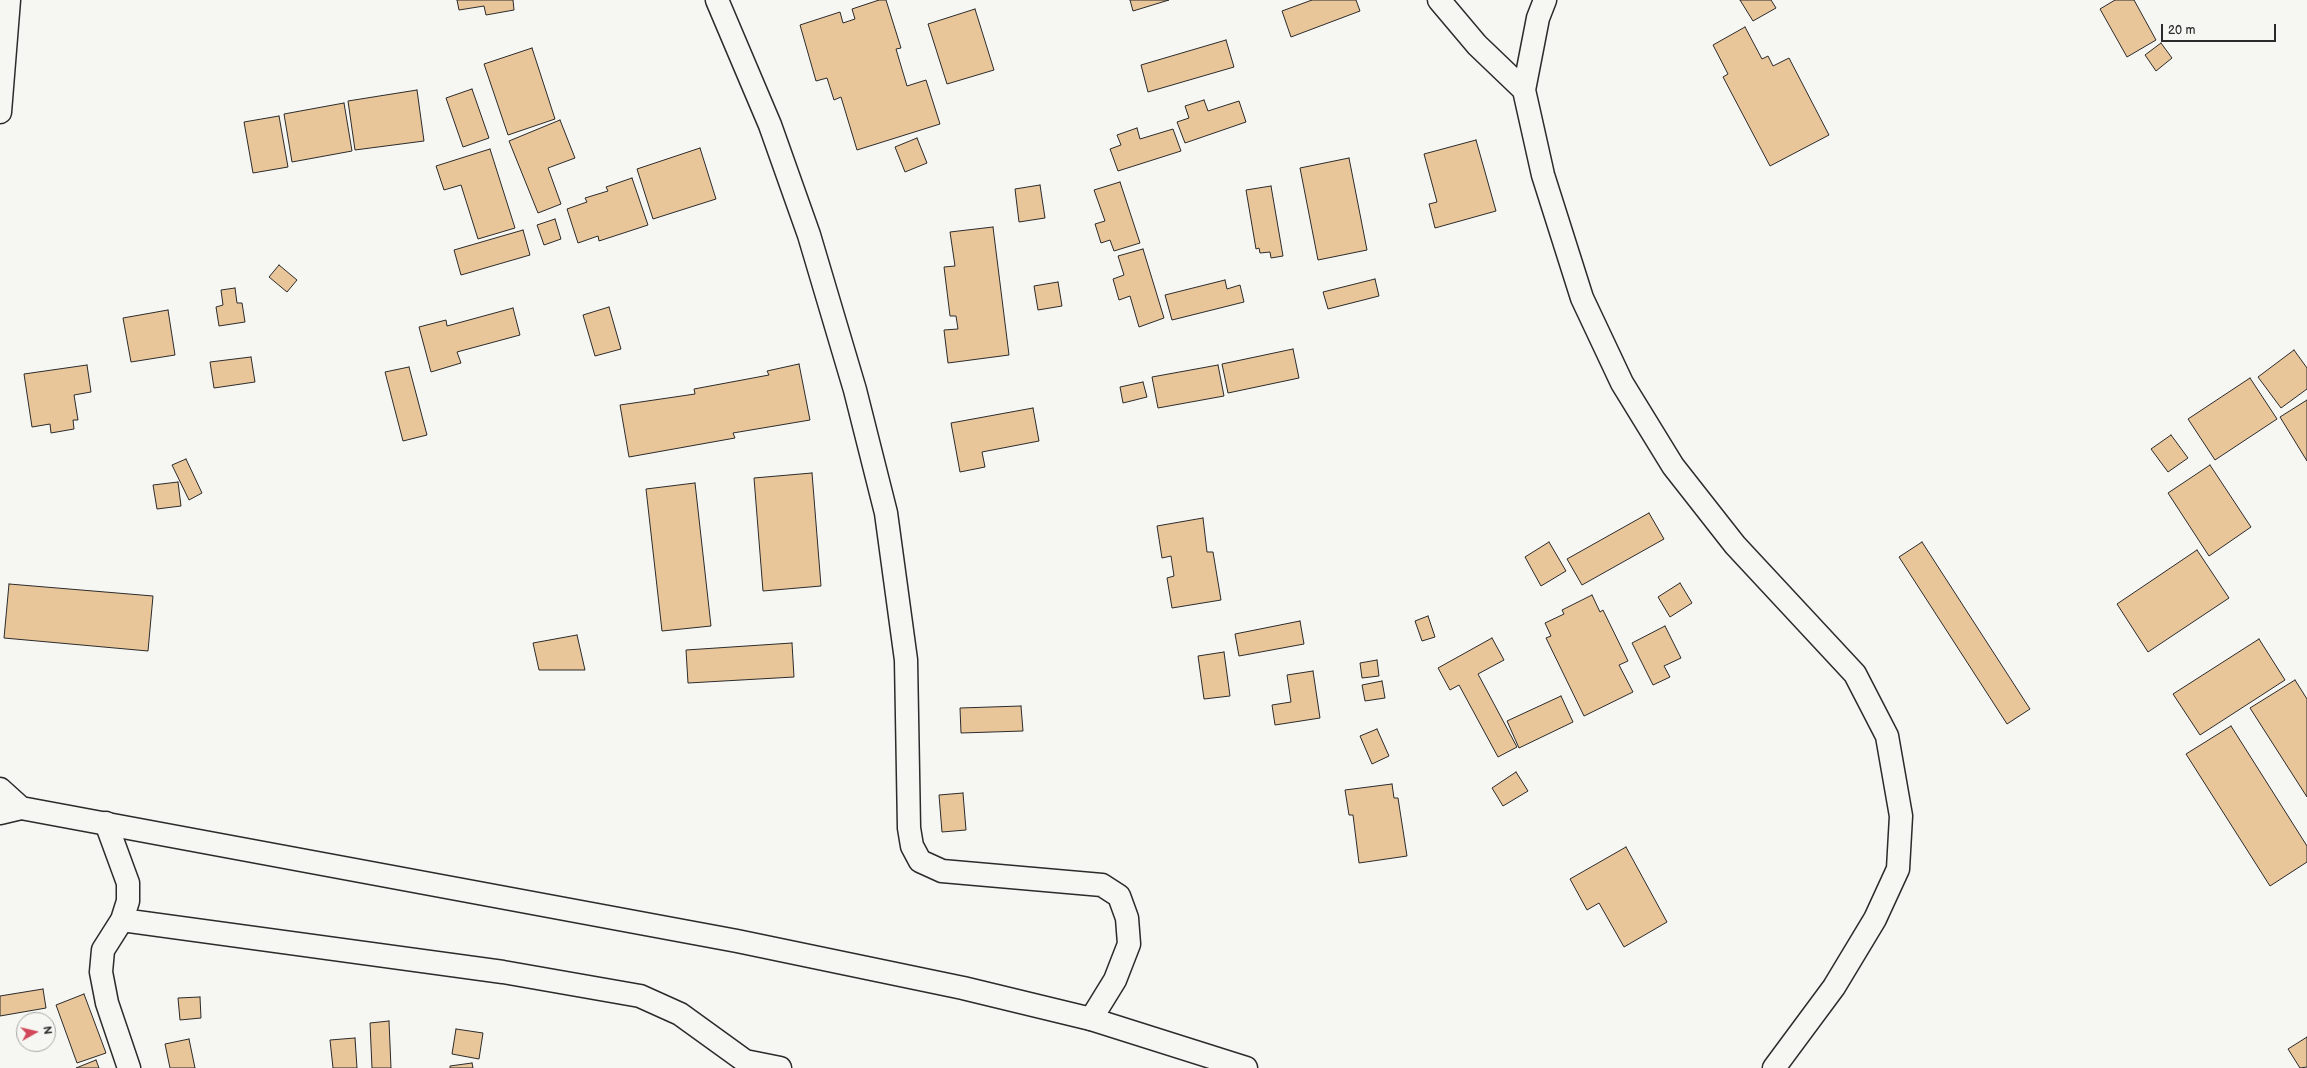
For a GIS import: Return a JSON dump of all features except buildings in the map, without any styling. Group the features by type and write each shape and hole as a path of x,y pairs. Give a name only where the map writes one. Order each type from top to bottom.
{"street":[{"path":"0,112 9,0"},
{"path":"717,0 770,126 809,235 855,390 886,513 906,660 909,828 912,846 920,861 942,871 1102,885 1119,896 1127,918 1129,944 1115,980 1091,1019"},
{"path":"1439,0 1477,46 1524,90"},
{"path":"1545,0 1538,18 1524,90 1543,175 1582,298 1622,384 1673,466 1735,545 1855,674 1887,736 1900,816 1898,869 1875,919 1834,987 1774,1068"},
{"path":"0,789 21,808"},
{"path":"0,813 21,808 737,941 963,988 1091,1019 1246,1068"},
{"path":"106,823 128,883 128,901 122,920 103,950 101,972 107,1003 129,1068"},
{"path":"122,920 503,972 640,996 680,1014 745,1061 780,1068"}]}
